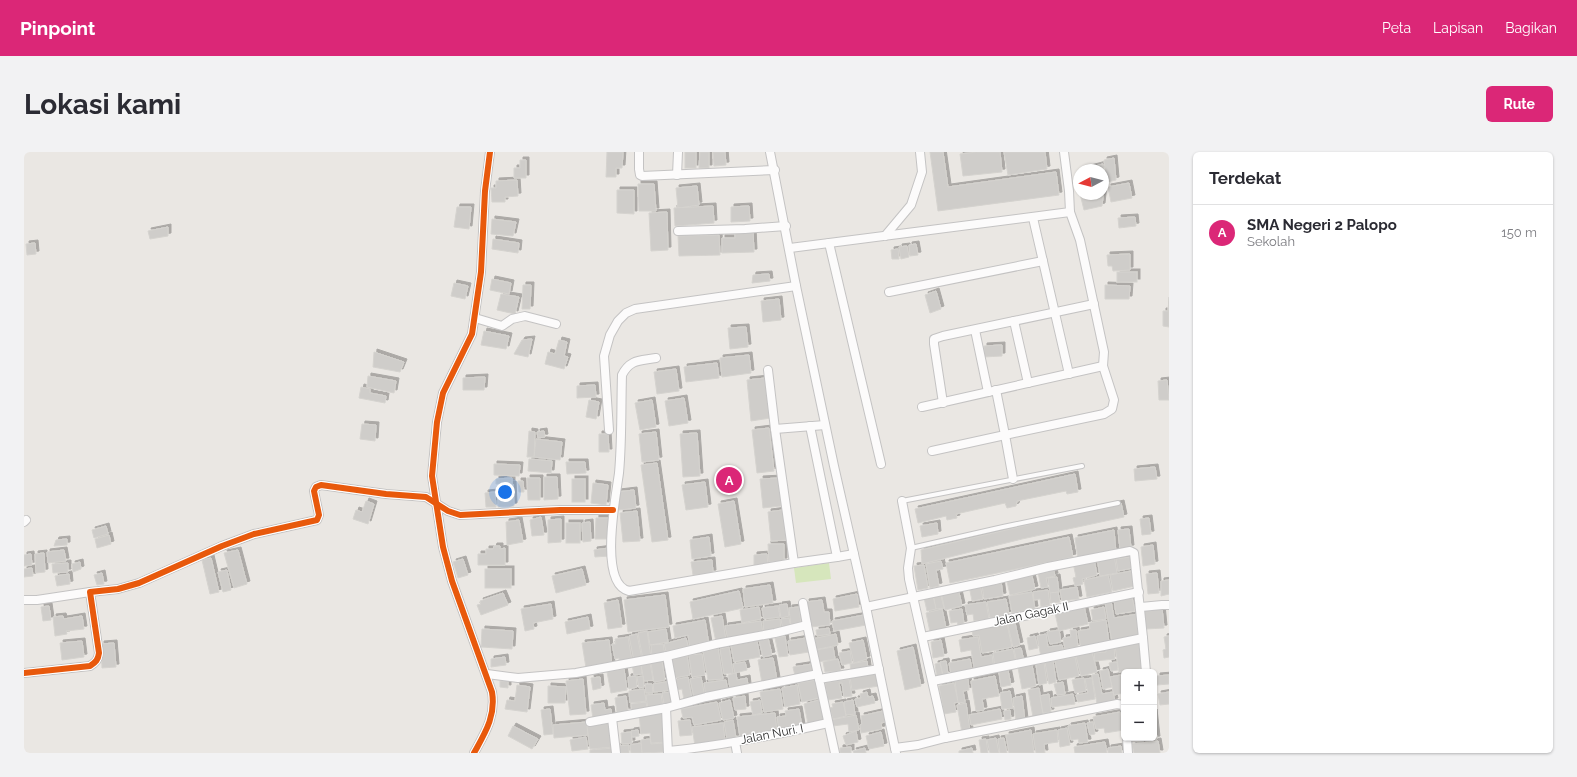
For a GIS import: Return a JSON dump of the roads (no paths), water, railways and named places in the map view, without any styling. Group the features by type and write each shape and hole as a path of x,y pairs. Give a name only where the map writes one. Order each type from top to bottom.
{"street":[{"path":"474,753 489,725 494,701 487,674 452,581 443,547 432,476 437,422 443,393 472,334 475,318 481,272 485,191 490,152"},
{"path":"639,152 640,175 678,175 775,170"},
{"path":"678,152 678,175"},
{"path":"770,152 775,170 796,286 825,425 866,607 896,750 919,749 945,738 1117,704 1121,705"},
{"path":"884,236 911,205 922,172 920,152"},
{"path":"932,451 1104,414 1112,409 1114,400 1103,366 1104,352 1094,304 1080,240 1070,212 1064,152"},
{"path":"790,248 1033,218 1070,212"},
{"path":"1033,218 1069,374"},
{"path":"678,231 786,226"},
{"path":"829,244 881,464"},
{"path":"889,292 1043,261"},
{"path":"609,430 604,356 610,336 618,321 626,313 634,309 796,286"},
{"path":"944,403 934,340 943,336 1094,304"},
{"path":"475,318 502,326 512,319 525,316 556,324"},
{"path":"1014,321 1028,383"},
{"path":"975,330 988,392"},
{"path":"656,358 636,361 626,366 622,375 618,473 613,510 613,566 616,580 624,590 629,591 854,554"},
{"path":"922,407 1103,366"},
{"path":"768,370 794,563"},
{"path":"996,390 1013,479"},
{"path":"775,429 825,425"},
{"path":"810,426 837,557"},
{"path":"24,600 37,600 118,589 139,583 222,546 254,534 317,520 319,515 314,491 316,487 321,485 386,494 426,497 454,514 460,515 560,510 613,510"},
{"path":"902,500 911,548 908,568 913,597 945,738"},
{"path":"866,607 1048,567 1130,551 1134,552 1135,556 1146,669"},
{"path":"24,673 90,666 96,662 99,653 90,592"},
{"name":"Jalan Gagak II","path":"922,637 1139,592"},
{"path":"803,603 835,753"},
{"path":"1141,607 1162,604 1169,605"},
{"path":"487,674 518,678 576,673 666,656 807,625"},
{"path":"932,681 1143,638"},
{"path":"666,656 676,704"},
{"path":"590,722 666,708 676,704 818,676 879,669"},
{"path":"666,708 668,752"},
{"path":"612,718 616,753"},
{"name":"Jalan Nuri. I","path":"668,752 735,742 828,723"},
{"path":"1127,741 1128,753"},
{"path":"735,742 737,753"}],"lane":[{"path":"902,500 1082,466"},
{"path":"911,548 1002,526 1118,503"}],"place":[{"name":"SMA Negeri 2 Palopo","path":"729,480"}]}
